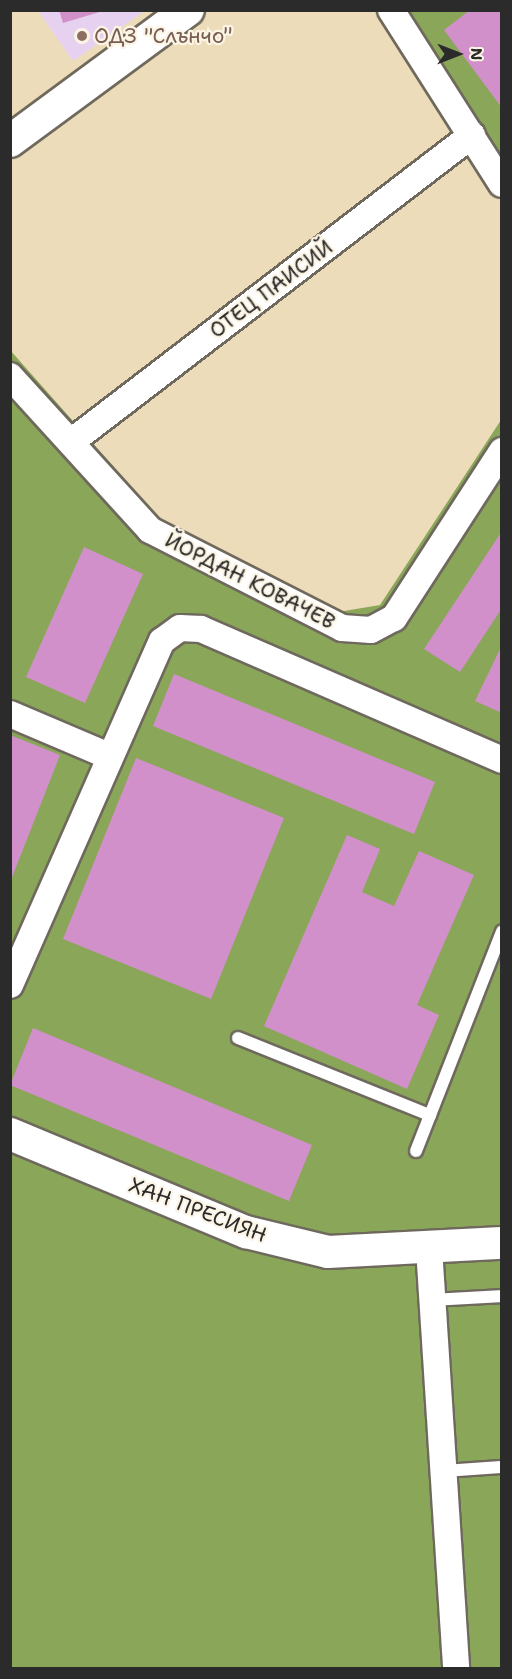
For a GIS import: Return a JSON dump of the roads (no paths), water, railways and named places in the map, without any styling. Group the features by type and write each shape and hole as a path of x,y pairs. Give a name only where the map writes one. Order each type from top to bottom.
{"street":[{"path":"393,11 501,184"},
{"path":"10,141 181,13"},
{"name":"ОТЕЦ ПАИСИЙ","path":"70,442 472,135"},
{"name":"ЙОРДАН КОВАЧЕВ","path":"10,376 150,530 342,628 371,630 394,618 501,451"},
{"path":"10,985 162,640 180,628 201,629 501,760"},
{"path":"10,714 109,756"},
{"name":"ХАН ПРЕСИЯН","path":"10,1134 246,1232 328,1252 501,1243"},
{"path":"429,1248 456,1668"}],"lane":[{"path":"416,1151 501,932"},
{"path":"238,1038 430,1115"},
{"path":"433,1300 501,1296"},
{"path":"443,1472 501,1467"}],"place":[{"name":"ОДЗ \"Слънчо\"","path":"82,36"}]}
